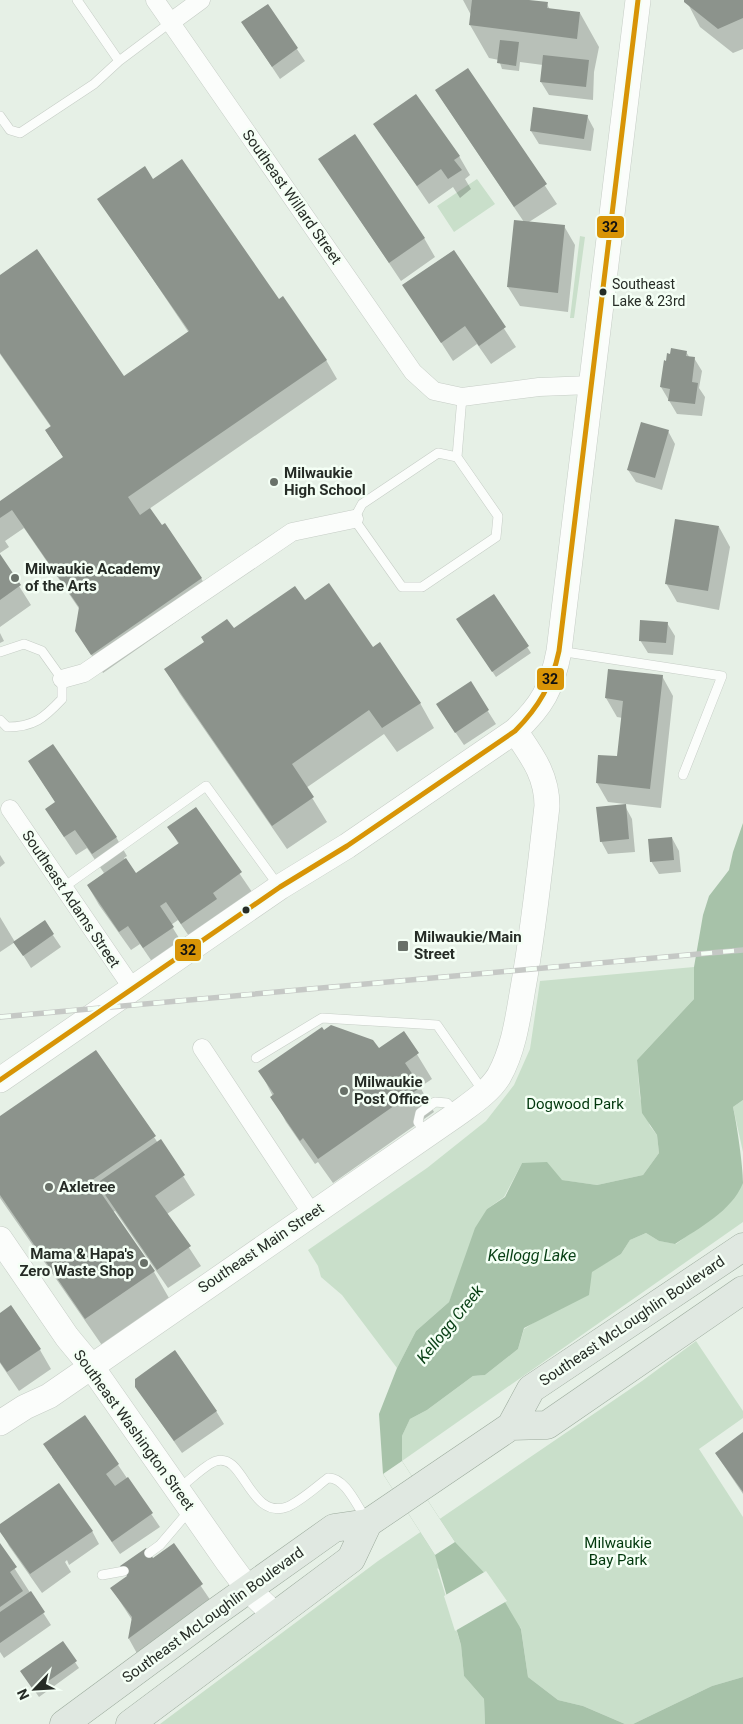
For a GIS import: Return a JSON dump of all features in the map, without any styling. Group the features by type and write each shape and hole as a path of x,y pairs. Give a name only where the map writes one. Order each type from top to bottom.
{"main road":[{"name":"Southeast McLoughlin Boulevard","path":"64,1724 334,1528 368,1523 511,1426 531,1389 743,1247"},
{"path":"511,1426 547,1425 743,1290"},
{"path":"573,1407 571,1387 574,1380 614,1353 623,1328"},
{"path":"130,1724 351,1559 368,1523"}],"street":[{"name":"Southeast Willard Street","path":"155,0 414,372 434,391 462,397"},
{"path":"171,22 201,0"},
{"path":"0,1080 280,887 347,846 515,731 532,714 548,691 559,651 638,0"},
{"path":"462,397 539,387 591,385"},
{"path":"62,679 84,673 292,532 354,519"},
{"name":"Southeast Main Street","path":"0,1423 25,1407 49,1396 457,1114 485,1093 498,1076 507,1056 518,1016 532,937 547,806 546,786 542,776 515,731"},
{"name":"Southeast Adams Street","path":"5,805 64,886 133,989"},
{"path":"202,1048 312,1214"},
{"name":"Southeast Washington Street","path":"0,1239 67,1337 91,1366 248,1589 275,1616"}],"lane":[{"path":"77,0 119,61"},
{"path":"0,116 10,130 20,133 94,84 119,61 171,22"},
{"path":"456,457 438,453 362,504 354,519 402,587 422,587 496,536 498,516 456,457 462,397"},
{"path":"0,652 24,644 42,652 62,679 62,699 44,718 22,727 7,727 0,720"},
{"path":"559,651 722,676 683,775"},
{"path":"64,886 206,786 280,887"},
{"path":"256,1058 322,1018 438,1025 485,1093"},
{"path":"149,1553 160,1545 184,1500 215,1461 232,1464 257,1499 272,1507 290,1506 328,1478 334,1478 342,1484 368,1523"},
{"path":"102,1575 124,1571"}],"green space":[{"path":"477,179 495,204 454,232 437,206"},
{"path":"580,236 585,237 574,318 570,318"},
{"name":"Dogwood Park","path":"694,967 694,999 637,1060 640,1098 650,1126 657,1135 659,1153 643,1175 597,1185 561,1180 522,1163 504,1197 487,1209 449,1302 416,1331 397,1368 342,1295 321,1277 318,1266 308,1250 427,1168 486,1121 514,1085 530,1049 540,981"},
{"path":"743,1100 743,1152 733,1107"},
{"path":"743,1182 743,1222 402,1461 402,1436 410,1419 427,1410 473,1376 485,1375 518,1349 524,1329 589,1287 592,1271 621,1254 630,1240 646,1233 659,1241 676,1244 725,1208"},
{"name":"Milwaukie Bay Park","path":"696,1341 743,1411 743,1418 699,1449 743,1517 743,1677 712,1686 633,1724 625,1724 583,1706 558,1700 528,1677 521,1628 437,1568 461,1645 464,1676 484,1699 485,1724 160,1724 378,1561 642,1381"}],"water":[{"name":"Kellogg Lake","path":"743,823 743,1100 733,1107 743,1176 743,1183 738,1193 714,1218 675,1244 659,1241 646,1233 630,1240 621,1254 592,1272 589,1295 524,1328 518,1349 485,1375 473,1376 427,1410 410,1419 402,1436 402,1461 455,1542 493,1582 521,1629 528,1677 558,1700 583,1706 625,1724 485,1724 484,1699 464,1676 461,1645 435,1555 383,1474 379,1414 397,1368 416,1331 449,1302 475,1228 487,1209 505,1197 522,1163 547,1162 562,1180 597,1185 643,1175 659,1153 657,1135 642,1113 637,1060 694,999 694,967 703,915 709,896 729,870"},
{"path":"743,1677 743,1724 633,1724 712,1686"}],"pier":[{"path":"402,1461 455,1542 435,1555 383,1474"},
{"path":"486,1571 507,1601 455,1631 444,1596"}],"building":[{"path":"472,0 548,2 547,8 580,12 577,39 469,25"},
{"path":"684,0 743,0 743,18 718,29 684,2"},
{"path":"268,4 298,48 272,67 241,22"},
{"path":"500,40 519,42 516,66 497,63"},
{"path":"543,55 589,60 586,87 540,82"},
{"path":"468,68 547,184 514,207 435,90"},
{"path":"416,94 460,156 454,160 462,170 448,179 441,169 417,186 373,124"},
{"path":"533,107 588,115 584,139 530,131"},
{"path":"355,134 425,238 389,263 318,159"},
{"path":"182,159 279,299 283,296 327,360 128,497 140,515 150,508 162,525 165,523 202,578 91,655 75,631 79,607 12,510 0,518 0,501 63,457 45,430 51,426 0,353 0,275 37,249 124,376 189,331 97,199 145,166 153,179"},
{"path":"514,220 565,225 558,293 507,287"},
{"path":"454,250 506,327 479,346 465,326 441,343 402,285"},
{"path":"671,348 687,351 686,356 695,357 692,382 698,383 695,404 668,401 670,389 660,387 664,360 666,361 667,353 670,354"},
{"path":"641,422 669,430 655,478 627,470"},
{"path":"675,519 719,526 708,591 665,584"},
{"path":"0,554 21,585 0,600"},
{"path":"329,583 373,647 380,642 421,703 382,728 369,710 292,764 314,797 272,826 164,669 204,642 201,637 227,619 234,628 295,586 305,600"},
{"path":"494,594 529,646 492,672 456,619"},
{"path":"640,620 668,622 666,643 639,641"},
{"path":"608,669 663,675 650,789 596,783 598,755 617,756 623,701 605,698"},
{"path":"471,681 489,710 455,733 436,704"},
{"path":"53,744 117,837 92,854 75,830 64,837 45,809 55,802 28,761"},
{"path":"626,804 629,839 600,842 596,807"},
{"path":"196,807 242,872 213,893 217,899 181,924 166,902 160,906 174,927 143,948 128,926 119,932 87,885 126,858 136,873 179,843 167,827"},
{"path":"672,837 674,860 650,862 648,839"},
{"path":"45,920 54,934 23,956 13,942"},
{"name":"Milwaukie Post Office","path":"331,1025 373,1040 379,1048 404,1031 419,1053 405,1063 421,1087 318,1159 303,1138 300,1141 270,1097 274,1094 258,1071 322,1027 324,1030"},
{"name":"Axletree","path":"96,1050 156,1136 92,1180 155,1271 85,1319 0,1195 0,1116"},
{"path":"161,1139 185,1175 155,1196 191,1246 157,1270 97,1183"},
{"path":"11,1305 41,1349 7,1372 0,1362 0,1313"},
{"path":"175,1350 217,1411 174,1441 135,1387 135,1379"},
{"path":"85,1415 119,1464 106,1474 115,1486 128,1477 153,1513 112,1542 43,1444"},
{"path":"743,1432 743,1492 715,1453"},
{"path":"59,1483 93,1531 30,1574 0,1532 0,1524"},
{"path":"0,1543 17,1567 10,1572 23,1591 0,1607"},
{"path":"174,1543 203,1584 128,1639 132,1617 110,1588 127,1576 120,1566 146,1548 153,1558"},
{"path":"31,1591 45,1612 0,1643 0,1612"},
{"path":"63,1641 77,1661 34,1691 20,1671"}],"railway":[{"path":"0,1017 743,950"}],"transit line":[{"name":"32","path":"0,1080 280,887 347,846 515,731 538,704 553,674 559,651 638,0"}],"place":[{"name":"Southeast Lake & 23rd","path":"603,292"},
{"name":"Milwaukie High School","path":"274,482"},
{"name":"Milwaukie Academy of the Arts","path":"15,578"},
{"name":"Milwaukie/Main Street","path":"403,946"},
{"name":"Milwaukie Post Office","path":"344,1091"},
{"name":"Axletree","path":"49,1187"},
{"name":"Mama & Hapa's Zero Waste Shop","path":"144,1263"}],"water label":[{"name":"Kellogg Creek","path":"450,1324"}]}
